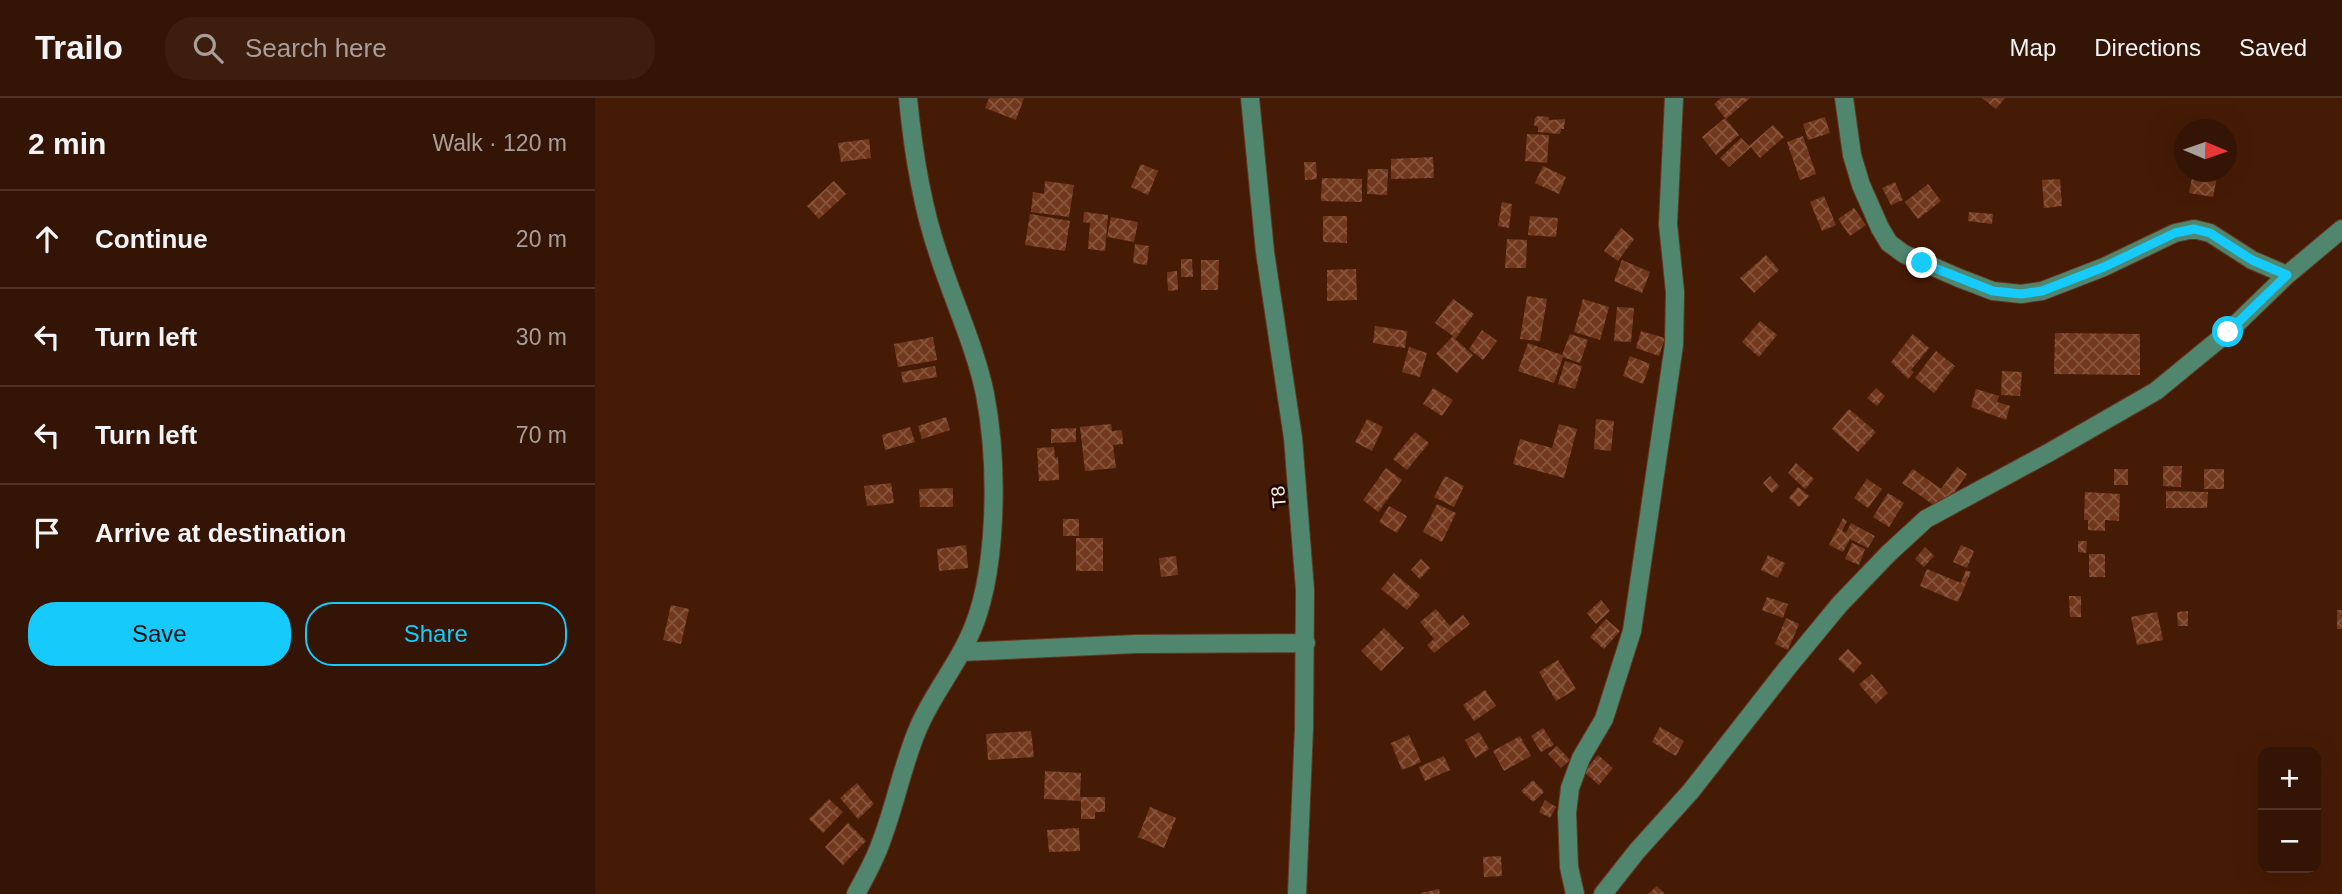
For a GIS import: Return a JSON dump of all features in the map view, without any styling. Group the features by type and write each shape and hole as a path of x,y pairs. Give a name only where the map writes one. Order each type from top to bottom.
{"street":[{"path":"856,894 882,841 916,733 930,700 954,666 979,614 992,543 990,441 985,393 937,251 919,185 908,98"},
{"name":"T8","path":"1250,98 1265,252 1295,451 1305,590 1306,643 1297,894"},
{"path":"1575,894 1569,867 1567,813 1570,788 1581,758 1604,719 1632,631 1674,345 1675,292 1668,224 1674,98"},
{"path":"1844,98 1848,136 1861,186 1884,236 1904,254 1959,278 1993,291 2021,294 2042,291 2104,267 2175,233 2194,229 2210,233 2252,260 2287,275"},
{"path":"1603,894 1691,791 1840,604 1926,519 2156,391 2228,332 2287,275 2342,229"},
{"path":"961,652 1136,644 1306,643"}],"building":[{"path":"989,98 1024,98 1016,120 985,108"},
{"path":"1721,98 1750,98 1726,119 1714,104"},
{"path":"1982,98 2005,98 1996,109"},
{"path":"1538,116 1549,117 1549,120 1565,119 1564,129 1561,129 1560,134 1538,132 1538,126 1534,126"},
{"path":"1825,117 1830,133 1808,140 1803,124"},
{"path":"1725,118 1739,135 1716,155 1702,137"},
{"path":"1773,125 1784,137 1760,158 1751,147 1729,167 1720,158 1741,138 1749,146"},
{"path":"1527,134 1549,135 1547,163 1525,161"},
{"path":"1803,136 1816,174 1800,180 1787,142"},
{"path":"869,139 871,158 841,162 838,143"},
{"path":"1433,157 1434,178 1391,179 1391,159"},
{"path":"1304,162 1316,162 1317,179 1305,180"},
{"path":"1141,164 1158,171 1148,195 1131,187"},
{"path":"1543,166 1566,177 1559,194 1535,183"},
{"path":"1368,169 1388,169 1387,195 1367,194"},
{"path":"1322,178 1362,179 1362,202 1321,201"},
{"path":"2060,179 2062,206 2044,208 2042,180"},
{"path":"834,181 846,194 819,219 807,206"},
{"path":"1045,181 1074,185 1069,217 1031,212 1033,192 1044,194"},
{"path":"1895,182 1903,200 1891,205 1882,188"},
{"path":"2191,182 2216,182 2213,197 2189,193"},
{"path":"1928,184 1941,201 1918,219 1905,202"},
{"path":"1824,196 1836,225 1822,231 1810,202"},
{"path":"1502,202 1512,204 1509,228 1498,226"},
{"path":"1854,208 1866,225 1850,236 1838,219"},
{"path":"1084,212 1108,215 1105,251 1088,249 1090,223 1083,222"},
{"path":"1969,212 1993,214 1992,224 1968,221"},
{"path":"1030,214 1070,221 1065,251 1025,245"},
{"path":"1323,216 1347,216 1347,243 1323,242"},
{"path":"1530,216 1558,218 1556,237 1528,235"},
{"path":"1111,217 1138,222 1134,242 1107,237"},
{"path":"1621,228 1634,239 1618,261 1604,251"},
{"path":"1507,239 1527,240 1526,268 1505,268"},
{"path":"1135,244 1149,246 1147,265 1133,263"},
{"path":"1766,255 1779,270 1754,293 1740,278"},
{"path":"1181,259 1192,259 1193,277 1181,277"},
{"path":"1201,260 1219,260 1218,290 1201,290"},
{"path":"1622,260 1650,272 1642,293 1614,281"},
{"path":"1356,269 1357,300 1327,301 1327,270"},
{"path":"1177,271 1178,290 1168,291 1167,272"},
{"path":"1527,296 1547,299 1540,341 1520,339"},
{"path":"1453,299 1474,314 1455,339 1473,355 1457,373 1436,354 1453,336 1435,323"},
{"path":"1583,299 1609,307 1600,340 1574,332"},
{"path":"1617,307 1634,308 1631,342 1614,341"},
{"path":"1760,321 1777,335 1759,357 1742,342"},
{"path":"1375,326 1407,331 1405,348 1373,343"},
{"path":"1482,330 1497,341 1483,360 1469,349"},
{"path":"1641,331 1665,338 1659,356 1636,348"},
{"path":"2055,333 2140,334 2140,375 2054,374"},
{"path":"1570,334 1588,340 1580,363 1563,357 1554,383 1518,371 1528,343 1562,355"},
{"path":"1913,334 1929,348 1911,370 1914,372 1908,379 1891,362"},
{"path":"933,337 937,360 898,367 894,344"},
{"path":"1409,347 1427,353 1420,377 1402,372"},
{"path":"1936,351 1955,366 1934,393 1915,378"},
{"path":"1630,356 1650,364 1643,384 1623,376"},
{"path":"1565,361 1582,366 1575,389 1558,384"},
{"path":"935,366 937,377 903,383 901,372"},
{"path":"2002,371 2022,372 2020,396 2001,395"},
{"path":"1433,388 1453,400 1442,416 1423,404"},
{"path":"1876,388 1885,396 1877,406 1867,398"},
{"path":"1976,389 1999,396 1997,402 2010,406 2006,420 1971,407"},
{"path":"1849,409 1876,432 1858,452 1832,429"},
{"path":"946,417 950,430 922,439 918,426"},
{"path":"1367,419 1383,427 1372,451 1355,442"},
{"path":"1596,419 1614,421 1611,451 1594,449"},
{"path":"1111,424 1112,431 1122,430 1123,444 1113,445 1116,468 1085,471 1080,427"},
{"path":"1559,424 1577,429 1564,478 1513,464 1520,439 1552,448"},
{"path":"910,427 915,442 885,450 882,435"},
{"path":"1076,428 1076,442 1051,443 1051,429"},
{"path":"1415,432 1429,443 1407,470 1393,459"},
{"path":"1054,447 1055,458 1058,457 1059,480 1039,481 1037,448"},
{"path":"1796,463 1814,479 1805,489 1788,473"},
{"path":"2163,466 2182,466 2181,487 2163,486"},
{"path":"1957,467 1967,474 1946,505 1939,500 1935,506 1902,483 1913,469 1941,489"},
{"path":"1386,468 1402,480 1378,512 1363,500"},
{"path":"2114,469 2128,469 2128,485 2114,485"},
{"path":"2204,469 2224,469 2224,489 2204,489"},
{"path":"1445,476 1464,486 1454,507 1434,497"},
{"path":"1770,476 1779,486 1772,493 1763,483"},
{"path":"1867,479 1882,489 1868,508 1854,498"},
{"path":"891,483 894,503 867,506 864,486"},
{"path":"1798,487 1809,496 1799,507 1789,498"},
{"path":"953,488 953,507 920,507 919,489"},
{"path":"2166,491 2208,492 2207,508 2166,508"},
{"path":"2085,492 2120,494 2119,521 2105,520 2105,531 2088,530 2088,520 2084,520"},
{"path":"1888,493 1904,503 1889,527 1873,517"},
{"path":"1437,504 1456,513 1442,542 1423,532"},
{"path":"1389,506 1407,516 1397,533 1379,522"},
{"path":"1843,518 1847,521 1842,531 1846,533 1851,523 1875,536 1868,548 1850,539 1843,552 1829,545"},
{"path":"1063,519 1079,519 1079,536 1063,536"},
{"path":"1076,538 1103,538 1103,571 1076,571"},
{"path":"2078,541 2087,541 2086,553 2078,552"},
{"path":"1852,543 1865,549 1859,565 1845,559"},
{"path":"966,545 968,568 939,571 937,549"},
{"path":"1961,545 1974,551 1967,568 1953,562"},
{"path":"1925,547 1934,556 1924,567 1915,559"},
{"path":"2089,554 2105,554 2105,577 2089,577"},
{"path":"1768,555 1785,563 1778,578 1761,570"},
{"path":"1176,556 1178,575 1161,577 1159,558"},
{"path":"1421,559 1430,568 1420,579 1411,570"},
{"path":"1927,569 1961,583 1966,570 1971,572 1958,602 1920,586"},
{"path":"1394,573 1420,595 1407,610 1381,589"},
{"path":"2069,596 2081,596 2081,617 2070,617"},
{"path":"1767,597 1788,604 1783,618 1762,610"},
{"path":"1601,600 1610,611 1596,624 1587,613"},
{"path":"671,605 689,609 681,644 663,640"},
{"path":"1436,609 1450,626 1463,615 1470,624 1434,653 1427,645 1434,639 1420,622"},
{"path":"2337,610 2342,610 2342,629 2337,629"},
{"path":"2188,611 2188,626 2178,626 2177,612"},
{"path":"2157,612 2163,640 2137,645 2131,617"},
{"path":"1786,618 1799,624 1788,650 1775,644"},
{"path":"1606,619 1620,631 1604,649 1590,637"},
{"path":"1384,628 1404,648 1381,671 1361,651"},
{"path":"1848,649 1862,663 1853,673 1838,659"},
{"path":"1558,660 1576,689 1556,701 1539,672"},
{"path":"1872,674 1888,693 1876,704 1859,684"},
{"path":"1485,690 1496,706 1474,721 1463,705"},
{"path":"1660,727 1684,741 1676,756 1652,742"},
{"path":"1543,728 1554,745 1541,752 1531,736"},
{"path":"1031,731 1034,757 988,760 986,734"},
{"path":"1479,732 1489,749 1475,758 1465,740"},
{"path":"1409,735 1421,762 1402,770 1391,743"},
{"path":"1520,736 1531,756 1504,771 1493,751"},
{"path":"1557,746 1570,760 1561,768 1548,754"},
{"path":"1598,755 1613,768 1599,785 1584,772"},
{"path":"1444,756 1450,770 1425,781 1419,767"},
{"path":"1045,771 1081,773 1080,797 1105,797 1105,812 1095,812 1095,819 1081,819 1081,801 1044,799"},
{"path":"1533,780 1544,792 1533,802 1521,791"},
{"path":"857,783 874,804 858,819 840,798"},
{"path":"829,799 843,812 823,833 809,819"},
{"path":"1545,800 1556,807 1550,818 1539,812"},
{"path":"1150,807 1176,818 1164,848 1138,837"},
{"path":"848,823 866,841 843,865 825,847"},
{"path":"1079,828 1080,851 1049,852 1047,830"},
{"path":"1501,856 1502,876 1484,877 1483,857"},
{"path":"1657,886 1665,894 1648,894"},
{"path":"1439,889 1440,894 1421,894 1421,893"}],"route":[{"path":"1922,263 1993,291 2021,294 2042,291 2104,267 2175,233 2194,229 2210,233 2252,260 2287,275 2228,332"}]}
